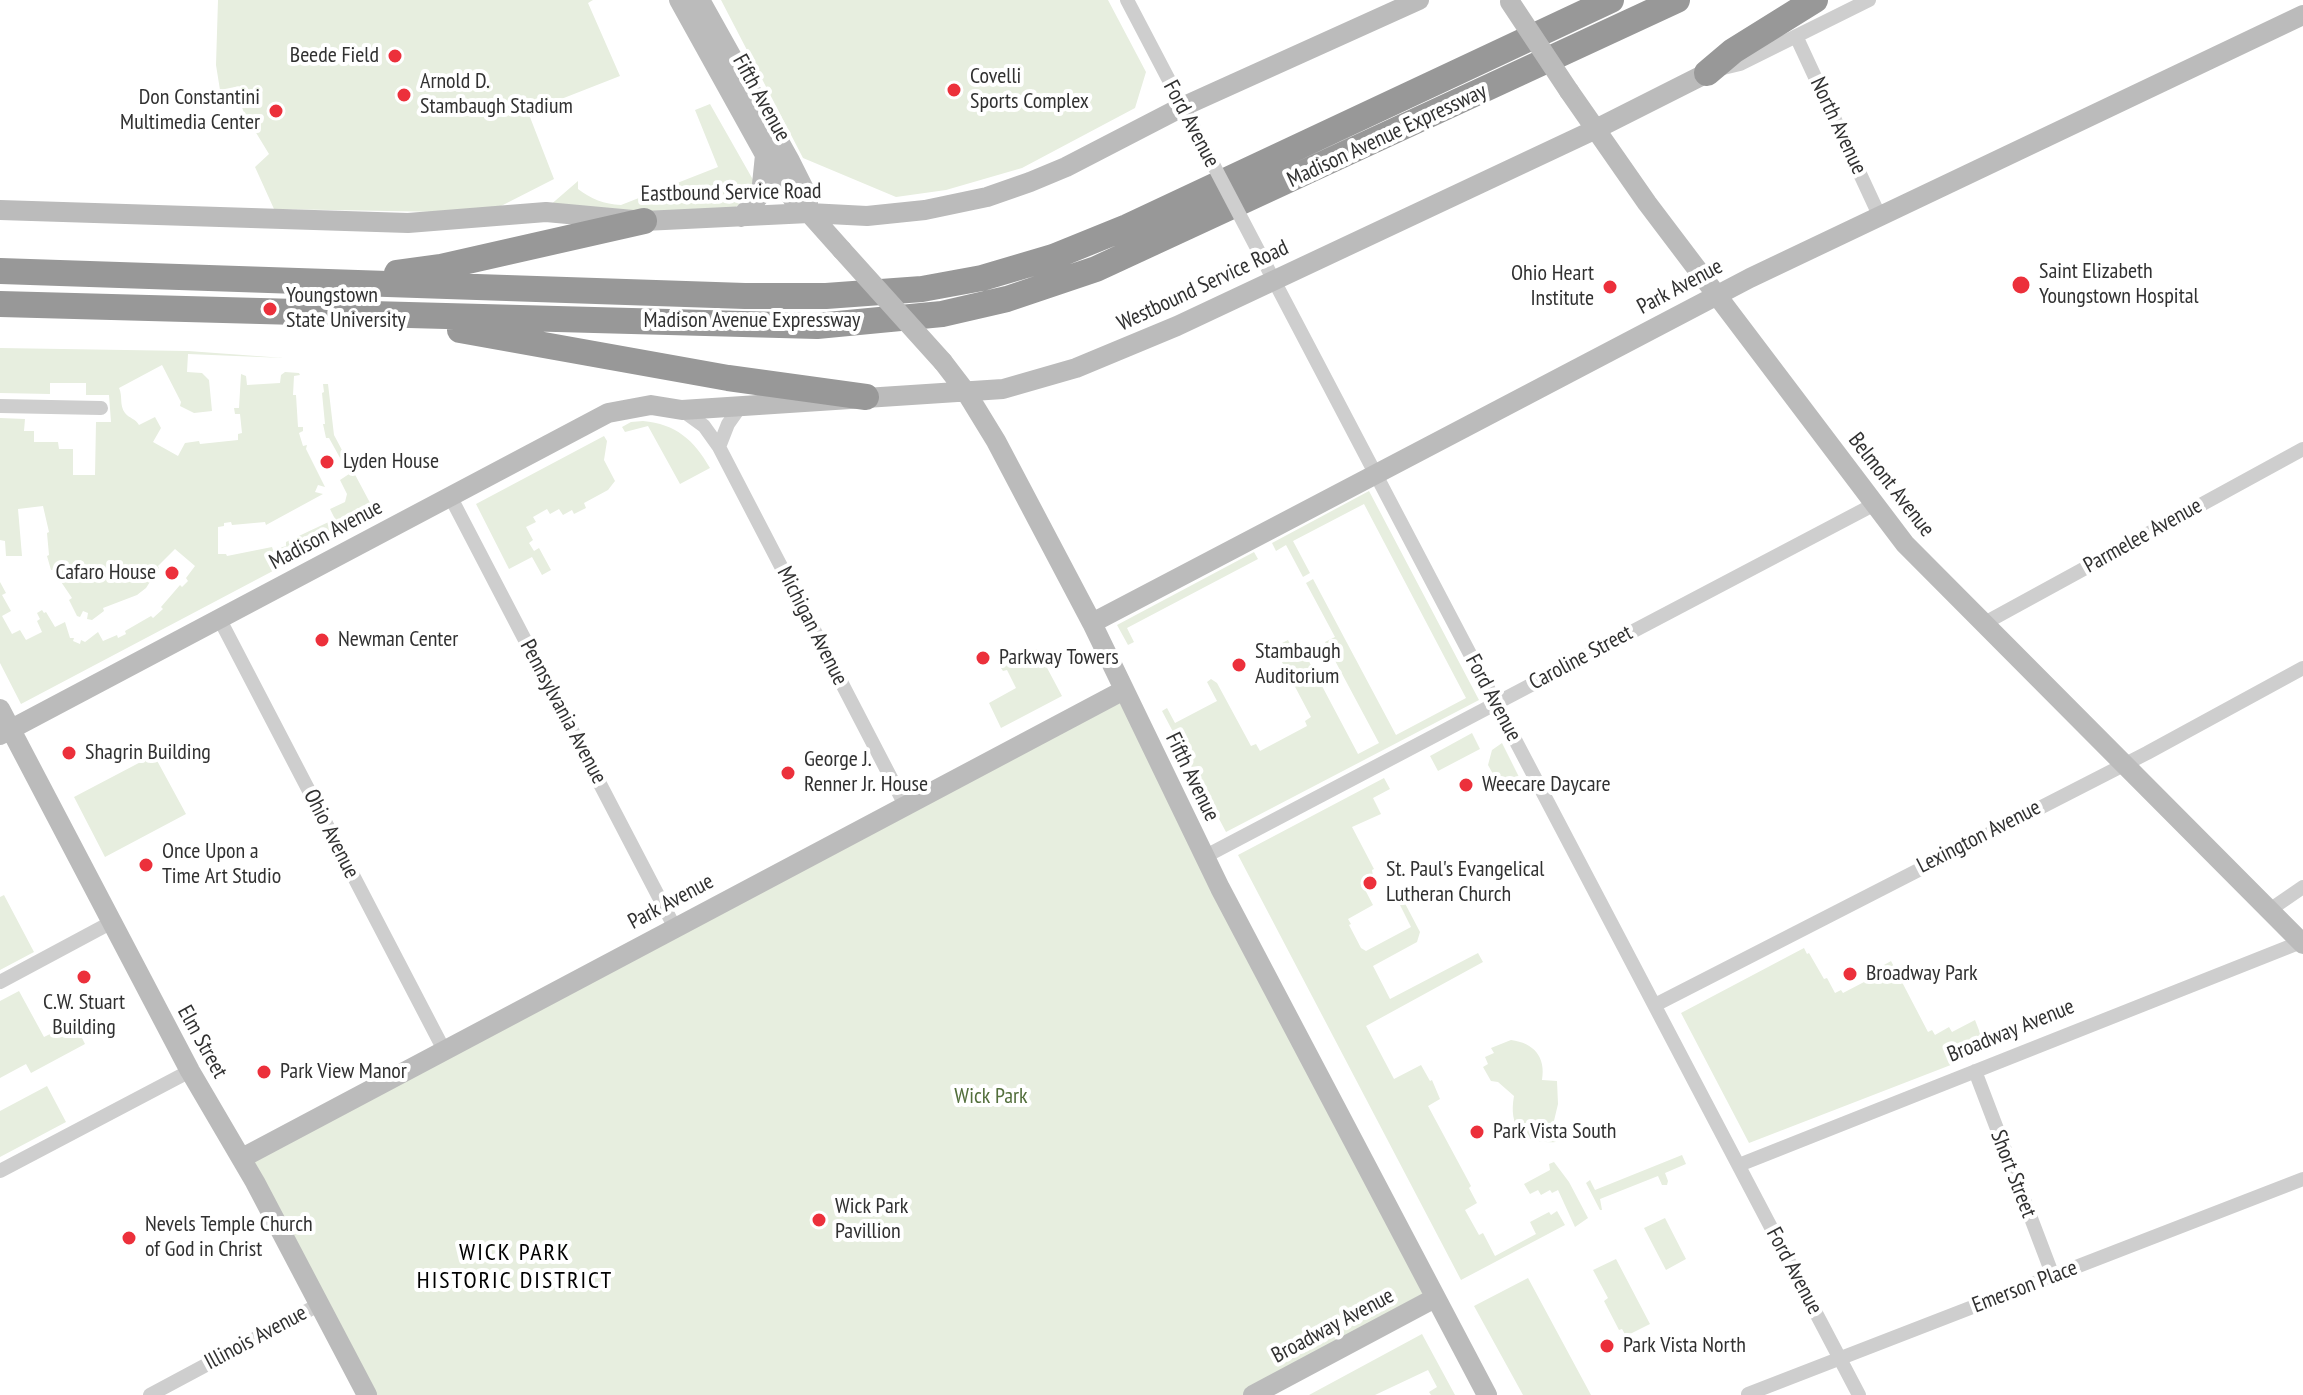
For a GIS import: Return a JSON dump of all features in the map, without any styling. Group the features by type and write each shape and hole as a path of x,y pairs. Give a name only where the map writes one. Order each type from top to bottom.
{"highway":[{"name":"Madison Avenue Expressway","path":"0,271 730,296 826,296 922,289 982,278 1053,257 1127,227 1611,0"},
{"name":"Madison Avenue Expressway","path":"0,304 817,326 942,314 1007,299 1109,263 1677,0"},
{"path":"1707,73 1733,51 1793,26 1815,0"},
{"path":"328,282 441,267 644,221"},
{"path":"373,316 584,350 728,378 866,397"}],"street":[{"name":"Fifth Avenue","path":"679,0 765,155 795,202 809,213 943,362 991,430 1092,623 1204,857 1487,1395"},
{"name":"Fifth Avenue","path":"700,0 790,161 807,195 809,213"},
{"name":"Ford Avenue","path":"1127,0 1859,1395"},
{"name":"Eastbound Service Road","path":"0,210 408,223 546,212 644,221 809,213 867,216 925,210 987,197 1066,167 1182,107 1419,0"},
{"path":"1793,26 1869,0"},
{"name":"Belmont Avenue","path":"1509,1 1594,130 1905,544 2302,943"},
{"name":"Park Avenue","path":"1092,623 1717,295 2303,15"},
{"name":"North Avenue","path":"1793,26 1880,217"},
{"name":"Westbound Service Road","path":"682,410 1003,389 1076,368 1177,326 1594,130 1707,73"},
{"path":"741,217 761,194 765,155"},
{"name":"Madison Avenue","path":"5,732 608,413 651,405 682,410"},
{"path":"0,406 101,408"},
{"path":"719,447 728,424 740,407"},
{"name":"Michigan Avenue","path":"682,410 704,426 719,447 905,805"},
{"name":"Parmelee Avenue","path":"1983,624 2303,449"},
{"name":"Pennsylvania Avenue","path":"450,496 675,928"},
{"name":"Caroline Street","path":"1204,857 1873,505"},
{"name":"Ohio Avenue","path":"219,618 444,1050"},
{"name":"Lexington Avenue","path":"1655,1005 2303,668"},
{"name":"Park Avenue","path":"242,1158 1124,690"},
{"name":"Elm Street","path":"0,709 5,732 112,922 190,1071 242,1158 367,1395"},
{"path":"2271,909 2303,887"},
{"path":"0,982 112,922"},
{"name":"Broadway Avenue","path":"1739,1165 2302,943"},
{"path":"0,1171 190,1071"},
{"name":"Short Street","path":"1975,1071 2053,1276"},
{"name":"Emerson Place","path":"1748,1394 2303,1179"},
{"name":"Broadway Avenue","path":"1253,1395 1435,1298"},
{"name":"Illinois Avenue","path":"150,1395 320,1304"}],"green space":[{"name":"Arnold D. Stambaugh Stadium","path":"218,0 593,0 588,3 620,76 528,112 554,179 501,206 445,212 274,209 255,167 269,154 244,113 235,87 220,90 216,65"},
{"name":"Covelli Sports Complex","path":"721,0 1108,0 1146,72 1135,108 1022,168 946,190 896,197 803,158"},
{"path":"710,104 756,185 741,204 732,209 653,211 548,207 578,181 578,189 588,196 621,205 718,167 695,110"},
{"path":"0,348 188,351 284,358 188,354 187,372 202,373 209,380 212,411 194,413 180,406 181,402 162,365 119,388 122,407 139,425 155,417 161,428 153,442 178,456 185,443 238,440 238,434 242,433 240,414 235,414 234,408 239,408 241,374 246,376 247,385 280,383 281,375 285,372 299,373 294,376 293,395 296,395 298,427 303,427 299,433 325,487 318,485 315,492 323,494 266,525 265,522 224,523 224,526 218,527 218,554 227,556 286,546 286,542 335,519 330,509 345,502 347,494 340,480 349,474 329,438 326,438 323,424 323,384 328,384 334,435 377,516 21,704 0,663 0,582 6,593 2,595 11,611 2,616 12,634 20,630 26,640 42,632 37,613 42,610 55,627 65,622 70,638 80,644 81,640 85,642 98,632 103,641 117,635 118,638 151,616 153,618 180,585 182,587 188,581 186,578 195,566 175,549 158,566 146,588 137,595 103,608 104,611 92,620 87,619 88,613 83,611 80,617 77,616 69,600 72,598 51,570 47,556 49,532 43,506 18,509 22,556 6,556 5,541 0,540 0,418 25,419 24,431 34,431 34,442 58,442 59,449 73,449 73,475 95,475 96,422 111,422 109,395 86,395 86,383 50,383 50,394 0,393"},
{"path":"643,421 665,426 683,435 710,468 680,484 648,426 625,432 622,427"},
{"path":"604,436 607,441 604,460 615,481 608,490 584,503 586,508 574,514 572,510 563,515 559,509 550,514 547,509 533,517 536,522 526,527 533,540 529,543 534,551 539,548 551,570 542,575 532,557 509,569 476,504"},
{"path":"1369,491 1479,700 1226,832 1162,711 1167,708 1175,723 1217,701 1207,682 1211,679 1217,683 1251,746 1256,744 1260,751 1307,726 1305,721 1311,717 1274,647 1288,640 1296,656 1304,652 1358,754 1379,743 1325,642 1335,637 1306,583 1313,579 1396,735 1466,698 1364,504 1293,541 1310,573 1303,577 1286,545 1276,551 1272,543"},
{"path":"1254,552 1258,559 1127,628 1134,642 1128,645 1117,625"},
{"path":"1037,649 1062,696 1001,728 989,703 1016,688 1007,670 1001,668"},
{"name":"Wick Park","path":"1124,690 1435,1298 1253,1395 367,1395 242,1158"},
{"path":"1472,733 1480,749 1438,771 1430,756"},
{"path":"1502,743 1524,787 1505,790 1488,765 1492,750"},
{"path":"154,755 186,814 105,857 74,797"},
{"path":"1384,778 1390,789 1373,798 1381,814 1352,827 1374,869 1373,876 1361,882 1373,905 1348,919 1361,948 1366,951 1411,927 1395,895 1391,897 1390,894 1398,890 1420,932 1417,942 1373,966 1390,999 1478,953 1483,962 1366,1026 1394,1079 1421,1065 1432,1080 1440,1099 1428,1106 1477,1203 1465,1210 1479,1235 1483,1233 1495,1256 1536,1234 1530,1222 1549,1212 1551,1215 1557,1211 1565,1225 1461,1280 1238,855"},
{"path":"4,895 34,952 0,970 0,897"},
{"path":"1804,948 1835,993 1841,990 1843,993 1887,970 1884,965 1891,961 1928,1032 1932,1030 1935,1035 1949,1027 1952,1032 1975,1020 1987,1051 1749,1143 1681,1013"},
{"path":"19,991 44,1037 74,1022 85,1044 31,1073 26,1064 0,1078 0,1001"},
{"path":"1511,1040 1526,1044 1537,1052 1542,1064 1542,1080 1557,1081 1558,1104 1553,1125 1556,1142 1535,1140 1521,1132 1514,1117 1514,1096 1498,1082 1491,1081 1483,1067 1488,1064 1485,1057 1494,1053 1491,1048"},
{"path":"47,1086 66,1122 0,1157 0,1111"},
{"path":"1682,1155 1686,1164 1665,1173 1667,1185 1662,1185 1658,1176 1600,1199 1602,1210 1586,1183 1590,1180 1595,1190"},
{"path":"1554,1162 1569,1182 1588,1218 1575,1227 1558,1190 1541,1195 1538,1190 1530,1194 1524,1184 1550,1170 1549,1164"},
{"path":"1665,1218 1686,1259 1666,1270 1644,1228"},
{"path":"1616,1259 1650,1324 1626,1336 1622,1329 1619,1330 1604,1301 1608,1298 1593,1270"},
{"path":"1528,1278 1591,1395 1523,1395 1474,1306"},
{"path":"1422,1334 1455,1395 1431,1395 1429,1392 1437,1387 1428,1370 1375,1395 1309,1395"}],"place":[{"name":"Beede Field","path":"395,56"},
{"name":"Covelli Sports Complex","path":"954,90"},
{"name":"Arnold D. Stambaugh Stadium","path":"404,95"},
{"name":"Don Constantini Multimedia Center","path":"276,111"},
{"name":"Saint Elizabeth Youngstown Hospital","path":"2021,285"},
{"name":"Ohio Heart Institute","path":"1610,287"},
{"name":"Youngstown State University","path":"270,309"},
{"name":"Lyden House","path":"327,462"},
{"name":"Cafaro House","path":"172,573"},
{"name":"Newman Center","path":"322,640"},
{"name":"Parkway Towers","path":"983,658"},
{"name":"Stambaugh Auditorium","path":"1239,665"},
{"name":"Shagrin Building","path":"69,753"},
{"name":"George J. Renner Jr. House","path":"788,773"},
{"name":"Weecare Daycare","path":"1466,785"},
{"name":"Once Upon a Time Art Studio","path":"146,865"},
{"name":"St. Paul's Evangelical Lutheran Church","path":"1370,883"},
{"name":"Broadway Park","path":"1850,974"},
{"name":"C.W. Stuart Building","path":"84,977"},
{"name":"Park View Manor","path":"264,1072"},
{"name":"Park Vista South","path":"1477,1132"},
{"name":"Wick Park Pavillion","path":"819,1220"},
{"name":"Nevels Temple Church of God in Christ","path":"129,1238"},
{"name":"Park Vista North","path":"1607,1346"}],"district":[{"name":"WICK PARK HISTORIC DISTRICT","path":"515,1267"}]}
